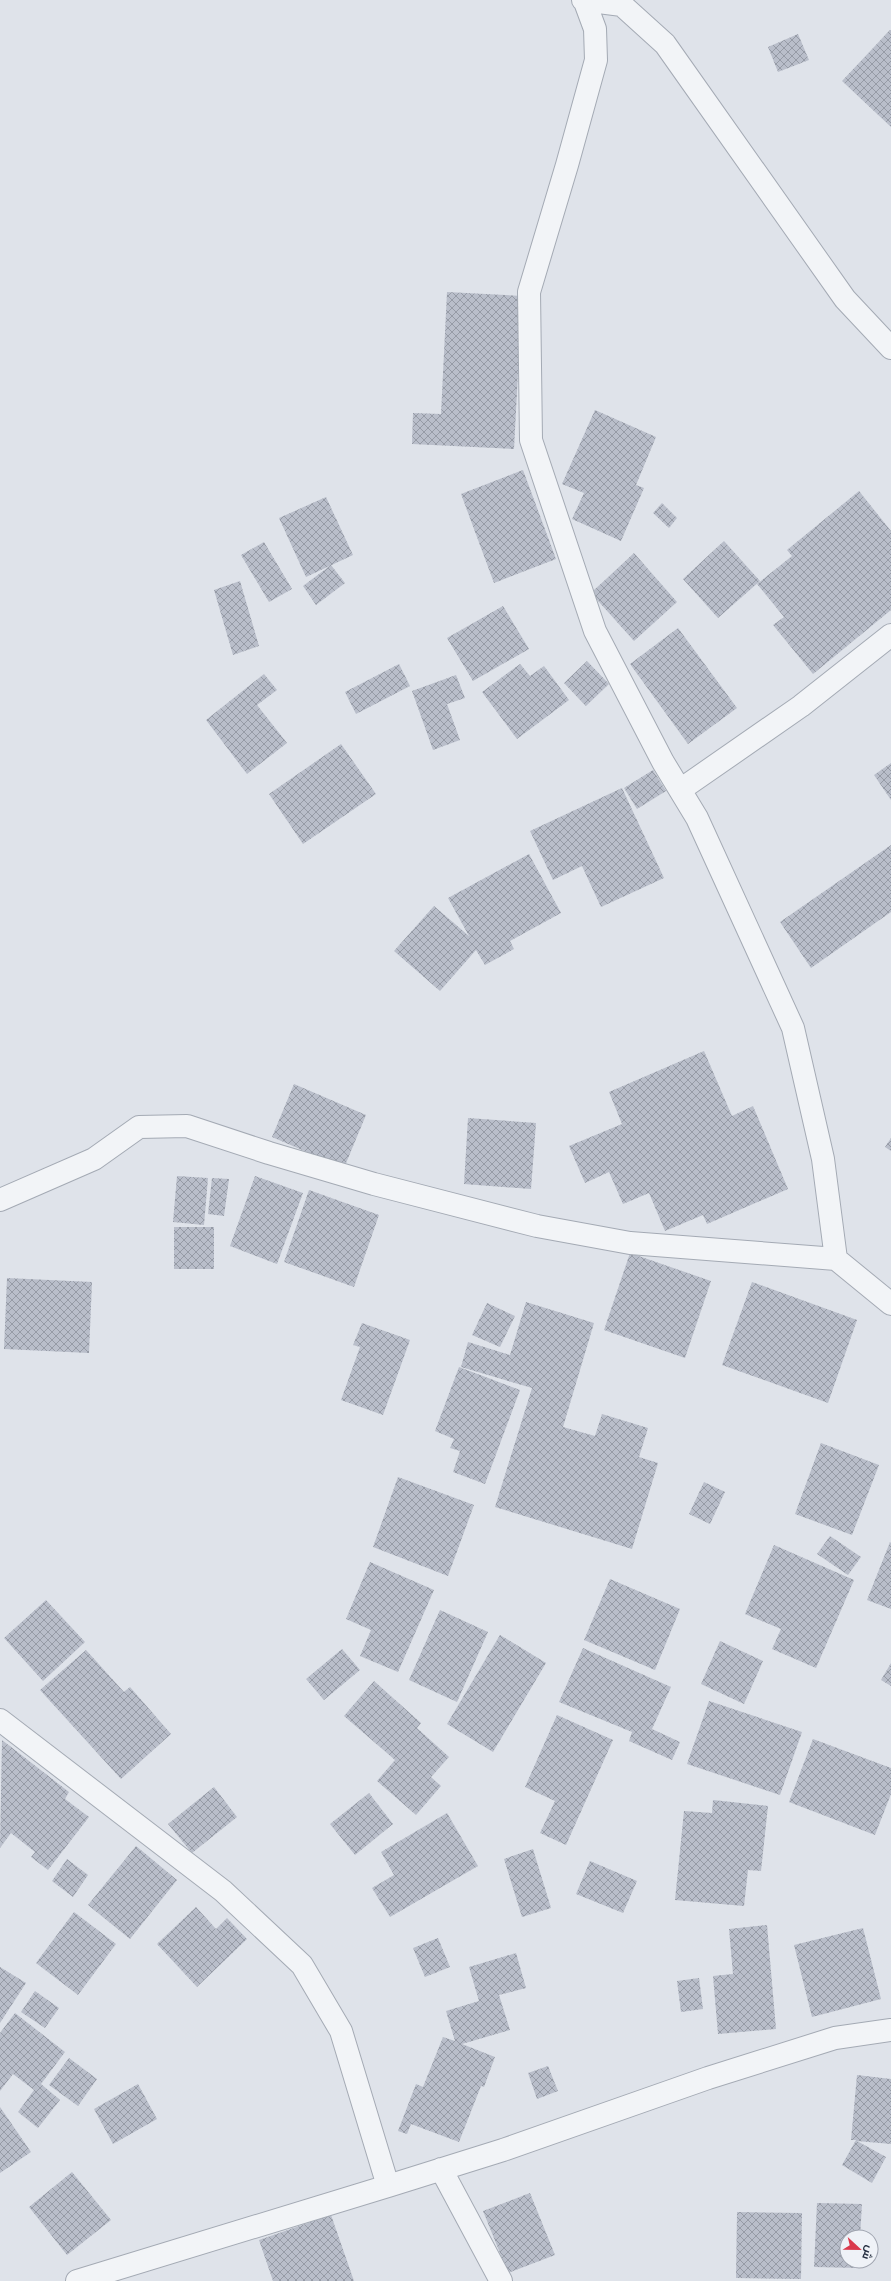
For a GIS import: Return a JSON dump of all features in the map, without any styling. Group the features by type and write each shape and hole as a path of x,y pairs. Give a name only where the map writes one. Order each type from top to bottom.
{"street":[{"path":"836,1259 823,1159 793,1028 697,818 663,762 595,631 531,440 529,292 568,165 596,60 595,29 584,1 622,5 665,44 845,299 891,348"},
{"path":"680,790 801,706 891,635"},
{"path":"0,1200 94,1159 139,1127 187,1126 269,1153 374,1184 537,1226 630,1243 836,1259 891,1304"},
{"path":"0,1720 223,1891 302,1965 341,2031 388,2186"},
{"path":"78,2281 503,2150 708,2078 835,2038 891,2030"},
{"path":"442,2169 501,2281"}],"building":[{"path":"891,30 891,127 842,81"},
{"path":"798,34 809,60 778,72 768,47"},
{"path":"447,292 522,296 514,449 412,444 413,413 441,414"},
{"path":"595,410 656,437 636,485 644,488 621,541 572,519 584,493 562,484"},
{"path":"523,470 556,559 494,583 461,494"},
{"path":"859,491 891,531 891,610 813,674 773,625 784,617 757,584 792,556 787,550"},
{"path":"326,497 353,555 306,577 279,518"},
{"path":"662,503 677,518 669,528 653,513"},
{"path":"724,541 760,581 718,618 683,579"},
{"path":"264,542 292,589 269,602 241,555"},
{"path":"634,553 677,602 634,641 591,593"},
{"path":"331,565 345,583 316,605 303,586"},
{"path":"240,581 259,646 233,655 214,590"},
{"path":"503,606 529,649 473,681 447,638"},
{"path":"678,628 737,708 688,744 630,664"},
{"path":"587,661 609,684 586,706 564,683"},
{"path":"399,664 410,686 356,714 345,692"},
{"path":"520,664 530,676 544,666 569,700 517,739 482,692"},
{"path":"264,674 277,690 257,705 287,743 247,774 206,720"},
{"path":"456,675 465,698 447,704 460,740 433,750 412,691"},
{"path":"341,744 376,794 303,844 269,794"},
{"path":"891,763 891,800 874,775"},
{"path":"653,770 666,791 637,809 624,788"},
{"path":"622,788 664,878 601,907 582,866 553,880 530,831"},
{"path":"891,845 891,912 811,968 780,922"},
{"path":"529,854 561,913 510,941 514,949 485,965 476,950 440,991 394,951 434,906 469,936 448,898"},
{"path":"704,1051 732,1116 753,1106 788,1189 707,1224 703,1215 665,1231 649,1193 623,1204 609,1172 585,1183 569,1146 622,1124 609,1092"},
{"path":"294,1084 366,1115 344,1168 272,1137"},
{"path":"468,1118 536,1123 531,1189 464,1184"},
{"path":"891,1138 891,1151 885,1147"},
{"path":"177,1176 208,1178 204,1225 173,1222"},
{"path":"255,1176 303,1193 277,1264 230,1246"},
{"path":"212,1178 229,1179 224,1216 208,1214"},
{"path":"309,1190 379,1215 354,1287 284,1262"},
{"path":"174,1227 214,1227 214,1269 174,1269"},
{"path":"630,1253 711,1281 685,1358 604,1330"},
{"path":"7,1278 92,1282 89,1353 4,1349"},
{"path":"752,1282 857,1320 828,1403 722,1365"},
{"path":"526,1302 594,1323 563,1427 595,1436 602,1414 648,1428 639,1457 658,1463 632,1549 495,1507 532,1388 461,1367 468,1342 510,1355"},
{"path":"487,1303 515,1316 500,1347 472,1335"},
{"path":"362,1323 410,1340 383,1415 341,1400 360,1347 353,1345"},
{"path":"459,1367 520,1390 485,1484 453,1472 460,1451 450,1448 454,1439 435,1431"},
{"path":"821,1443 879,1465 852,1535 795,1514"},
{"path":"398,1477 474,1505 448,1576 373,1547"},
{"path":"704,1482 725,1492 710,1524 689,1514"},
{"path":"830,1536 861,1557 848,1575 817,1554"},
{"path":"890,1542 891,1543 891,1609 867,1600"},
{"path":"774,1545 854,1580 816,1668 772,1649 781,1629 745,1614"},
{"path":"370,1562 434,1590 398,1672 360,1656 371,1630 346,1619"},
{"path":"610,1579 680,1609 655,1670 584,1640"},
{"path":"46,1600 85,1642 43,1681 4,1638"},
{"path":"440,1610 488,1632 457,1702 409,1680"},
{"path":"500,1635 546,1663 493,1752 447,1724"},
{"path":"720,1641 763,1661 744,1704 701,1684"},
{"path":"583,1648 671,1687 652,1729 680,1742 672,1760 629,1741 632,1732 559,1702"},
{"path":"342,1649 360,1670 324,1700 306,1679"},
{"path":"86,1650 124,1692 130,1687 171,1734 121,1779 40,1690"},
{"path":"891,1663 891,1686 881,1680"},
{"path":"374,1681 421,1723 417,1728 449,1757 431,1777 441,1786 416,1815 377,1781 395,1760 344,1716"},
{"path":"709,1701 802,1732 780,1795 687,1764"},
{"path":"557,1715 613,1740 566,1845 540,1833 555,1801 525,1787"},
{"path":"813,1739 891,1768 891,1794 875,1835 789,1802"},
{"path":"2,1740 69,1792 65,1799 89,1817 48,1870 31,1857 35,1852 11,1833 0,1848"},
{"path":"214,1787 237,1817 192,1853 168,1824"},
{"path":"369,1793 393,1824 355,1855 330,1824"},
{"path":"713,1800 768,1806 761,1871 748,1870 744,1906 675,1900 684,1811 712,1813"},
{"path":"447,1813 478,1866 390,1917 372,1888 394,1875 381,1852"},
{"path":"136,1846 177,1880 130,1939 88,1905"},
{"path":"533,1849 551,1908 522,1917 504,1859"},
{"path":"67,1859 88,1875 73,1897 52,1881"},
{"path":"590,1861 637,1881 623,1913 576,1894"},
{"path":"196,1907 216,1929 227,1918 247,1939 197,1987 157,1944"},
{"path":"74,1912 116,1944 78,1995 36,1963"},
{"path":"767,1925 776,2029 718,2034 713,1976 733,1974 729,1929"},
{"path":"863,1928 881,1999 812,2017 794,1945"},
{"path":"438,1938 450,1967 425,1977 413,1948"},
{"path":"516,1953 526,1988 499,1995 510,2030 462,2044 495,2057 484,2087 481,2086 459,2142 411,2124 407,2134 398,2131 416,2084 423,2087 443,2037 455,2041 446,2011 479,2001 469,1967"},
{"path":"0,1967 26,1983 0,2023"},
{"path":"699,1978 703,2009 681,2012 677,1981"},
{"path":"35,1991 59,2008 45,2028 21,2012"},
{"path":"15,2013 65,2052 41,2084 60,2100 38,2128 18,2112 34,2090 13,2074 0,2091 0,2033"},
{"path":"69,2058 97,2079 78,2106 49,2085"},
{"path":"548,2066 558,2091 537,2099 528,2073"},
{"path":"857,2075 891,2079 891,2144 857,2141 886,2157 872,2183 842,2165 856,2140 851,2140"},
{"path":"138,2084 157,2119 113,2144 94,2109"},
{"path":"0,2107 31,2152 0,2173"},
{"path":"72,2172 111,2220 67,2255 29,2207"},
{"path":"530,2193 555,2255 508,2273 483,2211"},
{"path":"817,2203 862,2204 860,2229 839,2229 839,2268 814,2267"},
{"path":"737,2212 802,2213 801,2279 736,2278"},
{"path":"331,2215 354,2281 273,2281 259,2240"}]}
